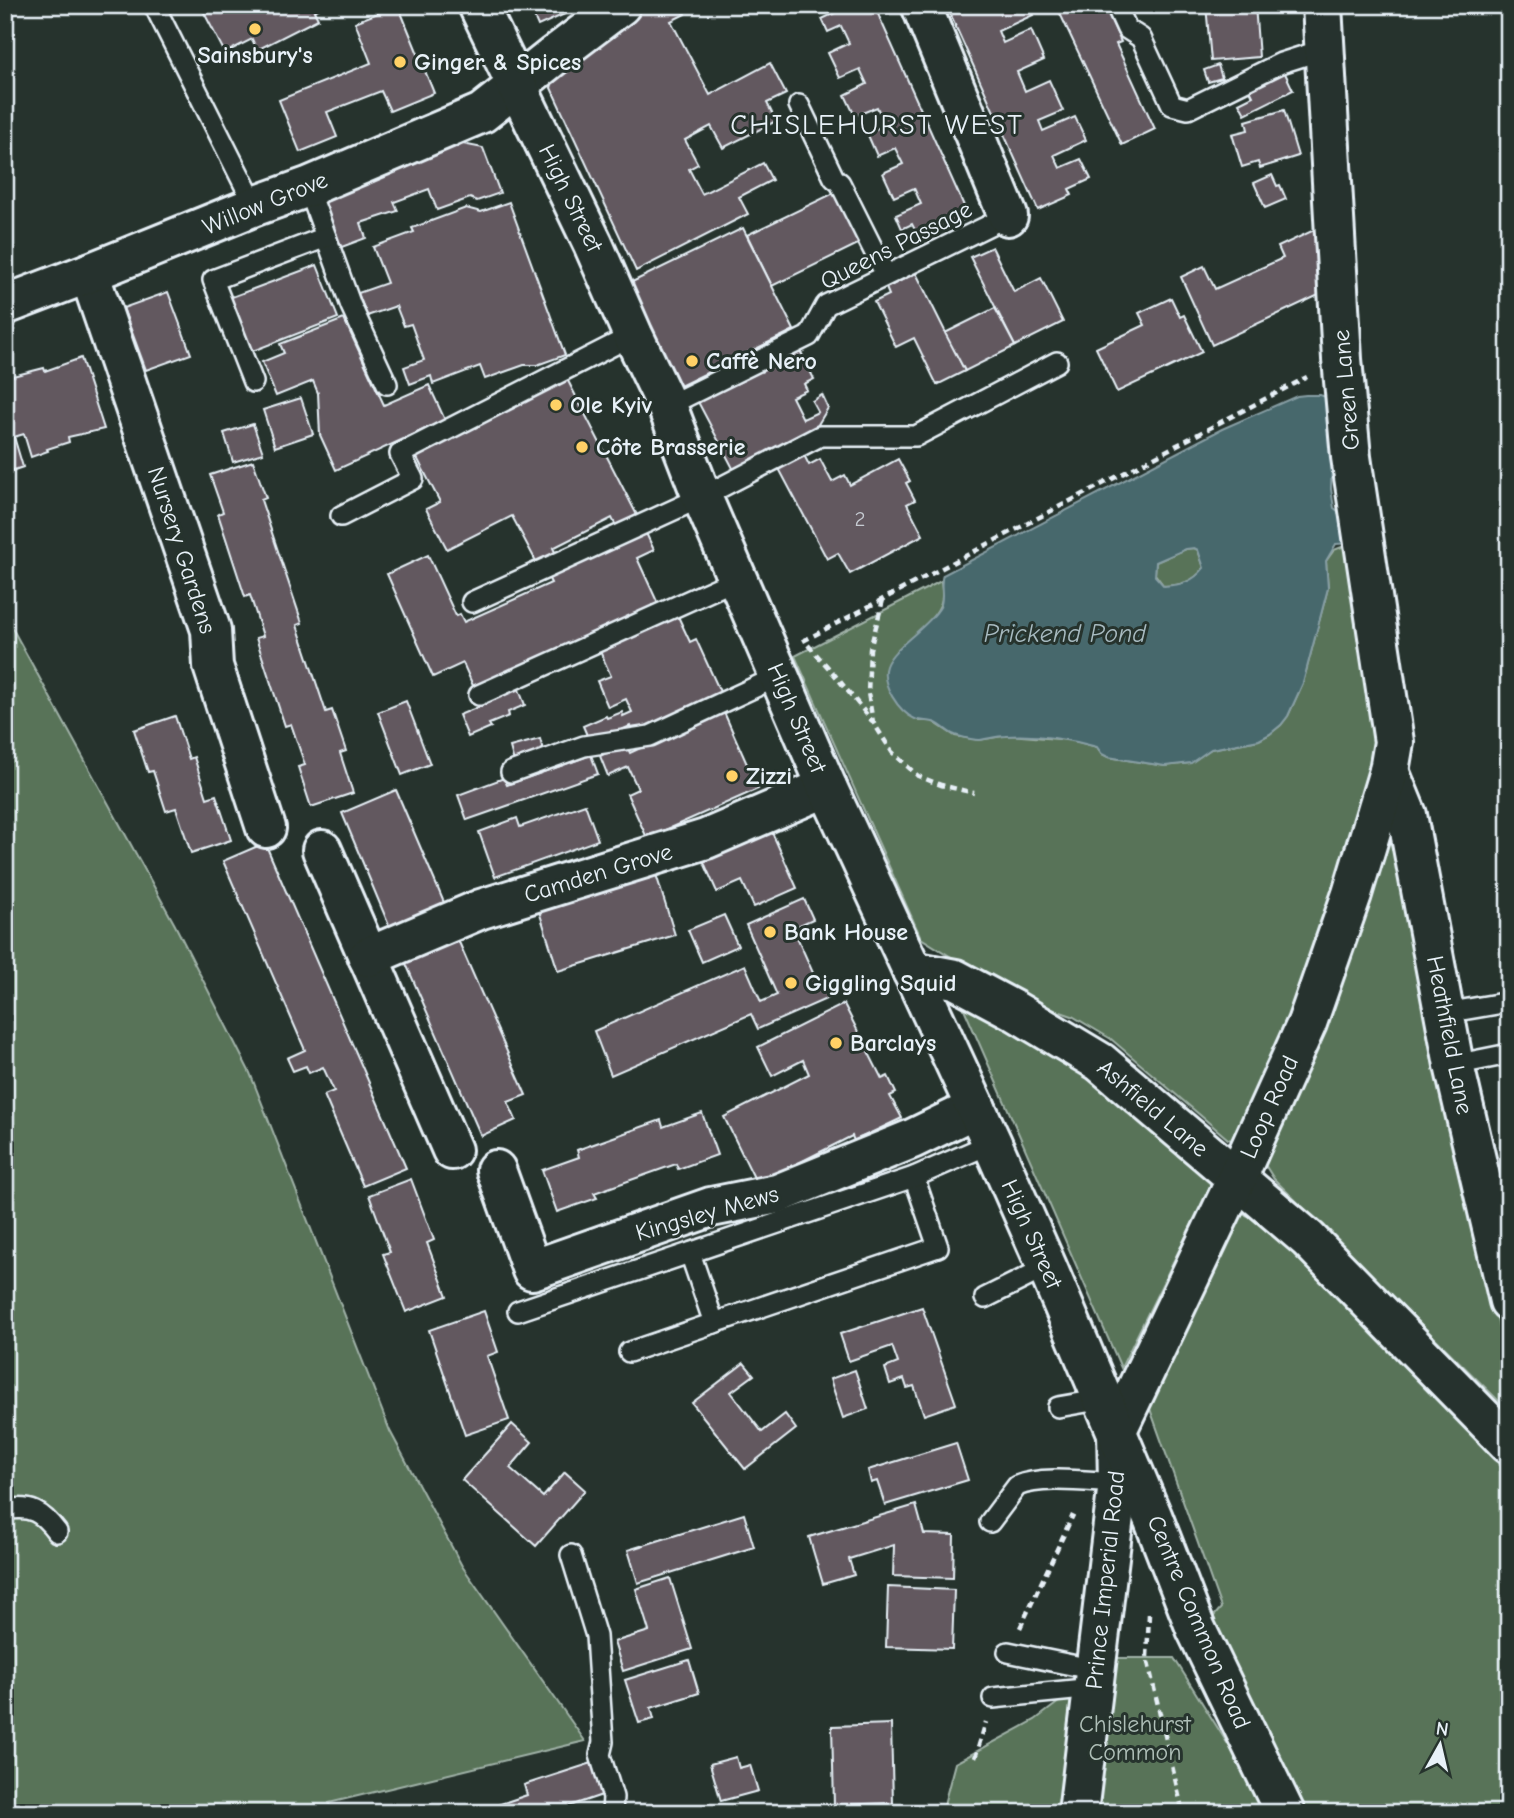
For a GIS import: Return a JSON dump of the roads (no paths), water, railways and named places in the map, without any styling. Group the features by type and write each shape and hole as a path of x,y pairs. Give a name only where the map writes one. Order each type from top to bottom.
{"street":[{"name":"High Street","path":"478,5 593,244 667,406 702,497 827,787 992,1143 1110,1414"},
{"name":"Willow Grove","path":"5,305 308,187 482,113 621,5"},
{"path":"921,5 1008,216"},
{"name":"Green Lane","path":"1322,5 1342,359 1352,457 1394,742 1389,771"},
{"name":"Nursery Gardens","path":"89,273 211,630 213,666 266,828"},
{"name":"Heathfield Lane","path":"1389,771 1407,815 1454,1065 1509,1301"},
{"name":"Loop Road","path":"1110,1414 1237,1178 1307,1023 1352,894 1389,771"},
{"name":"Camden Grove","path":"368,957 481,909 706,839 827,787"},
{"path":"322,850 452,1150"},
{"name":"Ashfield Lane","path":"912,971 955,979 1100,1062 1308,1238 1509,1444"},
{"name":"Kingsley Mews","path":"496,1170 533,1270 710,1207 777,1194 912,1139 976,1108"},
{"name":"Prince Imperial Road","path":"1079,1813 1118,1483 1110,1414"},
{"name":"Centre Common Road","path":"1110,1414 1196,1629 1285,1813"}],"lane":[{"path":"154,5 255,206"},
{"path":"1116,5 1127,29 1141,38 1172,105 1188,109 1281,62 1325,49"},
{"path":"799,105 886,275"},
{"path":"308,187 351,306 387,384"},
{"name":"Queens Passage","path":"667,406 809,336 826,304 1008,216"},
{"path":"253,382 214,281 326,237"},
{"path":"341,516 413,479 400,454 633,335"},
{"path":"472,602 702,497 820,436 916,436 1057,362"},
{"path":"479,695 737,579"},
{"path":"511,772 584,746 650,736 779,676"},
{"path":"1445,1013 1509,1002"},
{"path":"1454,1065 1509,1054"},
{"path":"518,1311 914,1177 992,1143"},
{"path":"629,1352 938,1247 914,1177"},
{"path":"690,1253 714,1324"},
{"path":"985,1298 1047,1267"},
{"path":"1058,1407 1110,1414"},
{"path":"990,1522 1017,1486 1024,1483 1042,1480 1118,1483"},
{"path":"5,1510 17,1508 39,1512 57,1532"},
{"path":"571,1555 596,1636 603,1742 600,1755 613,1797 612,1813"},
{"path":"1008,1652 1095,1679"},
{"path":"993,1698 1095,1679"}],"water":[{"name":"Prickend Pond","path":"1320,395 1329,398 1334,414 1331,489 1334,508 1348,519 1353,543 1336,544 1326,561 1328,588 1303,683 1288,716 1270,734 1259,740 1211,749 1191,763 1165,766 1108,757 1097,747 1052,738 966,738 952,734 936,723 915,719 897,704 888,689 886,666 896,651 935,615 942,599 943,575 1222,429 1297,396","holes":["1186,549 1198,550 1204,568 1191,580 1164,586 1155,576 1156,562"]}],"place":[{"name":"Sainsbury's","path":"255,29"},
{"name":"Ginger & Spices","path":"400,62"},
{"name":"Caffè Nero","path":"692,361"},
{"name":"Ole Kyiv","path":"556,405"},
{"name":"Côte Brasserie","path":"582,447"},
{"name":"Zizzi","path":"732,776"},
{"name":"Bank House","path":"770,932"},
{"name":"Giggling Squid","path":"791,983"},
{"name":"Barclays","path":"836,1043"}],"district":[{"name":"CHISLEHURST WEST","path":"877,124"}],"park label":[{"name":"Chislehurst Common","path":"1135,1738"}]}
